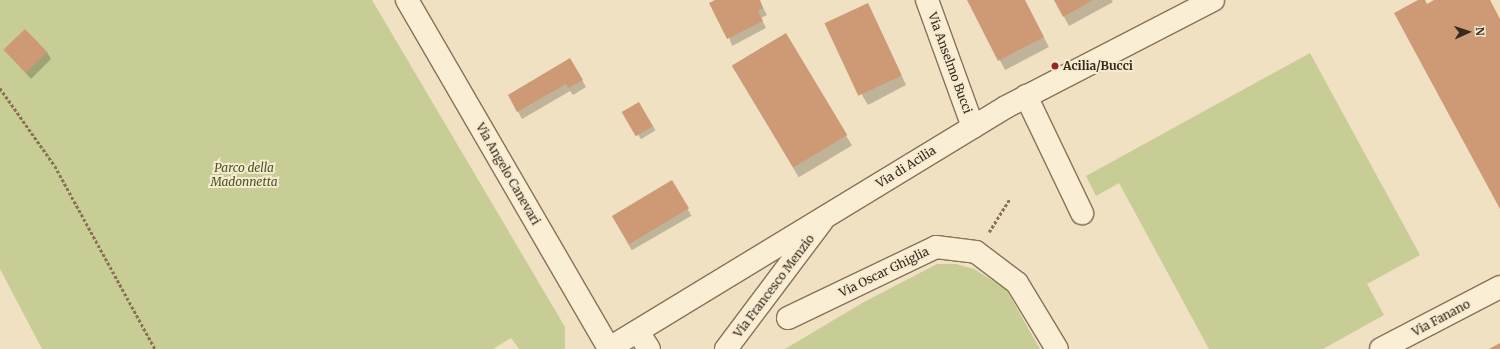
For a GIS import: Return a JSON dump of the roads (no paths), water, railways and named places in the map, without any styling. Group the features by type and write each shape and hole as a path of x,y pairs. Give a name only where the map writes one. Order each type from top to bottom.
{"street":[{"name":"Via Angelo Canevari","path":"407,0 608,348"},
{"name":"Via Anselmo Bucci","path":"927,0 973,127"},
{"name":"Via di Acilia","path":"608,348 643,341 822,221 973,127 1026,96 1213,0"},
{"path":"1026,96 1082,213"},
{"name":"Via Francesco Menzio","path":"726,349 822,221"},
{"name":"Via Oscar Ghiglia","path":"788,318 936,247 976,252 1016,283 1057,349"},
{"name":"Via Fanano","path":"1381,349 1500,287"}],"place":[{"name":"Acilia/Bucci","path":"1055,66"}],"park label":[{"name":"Parco della Madonnetta","path":"244,175"}]}
